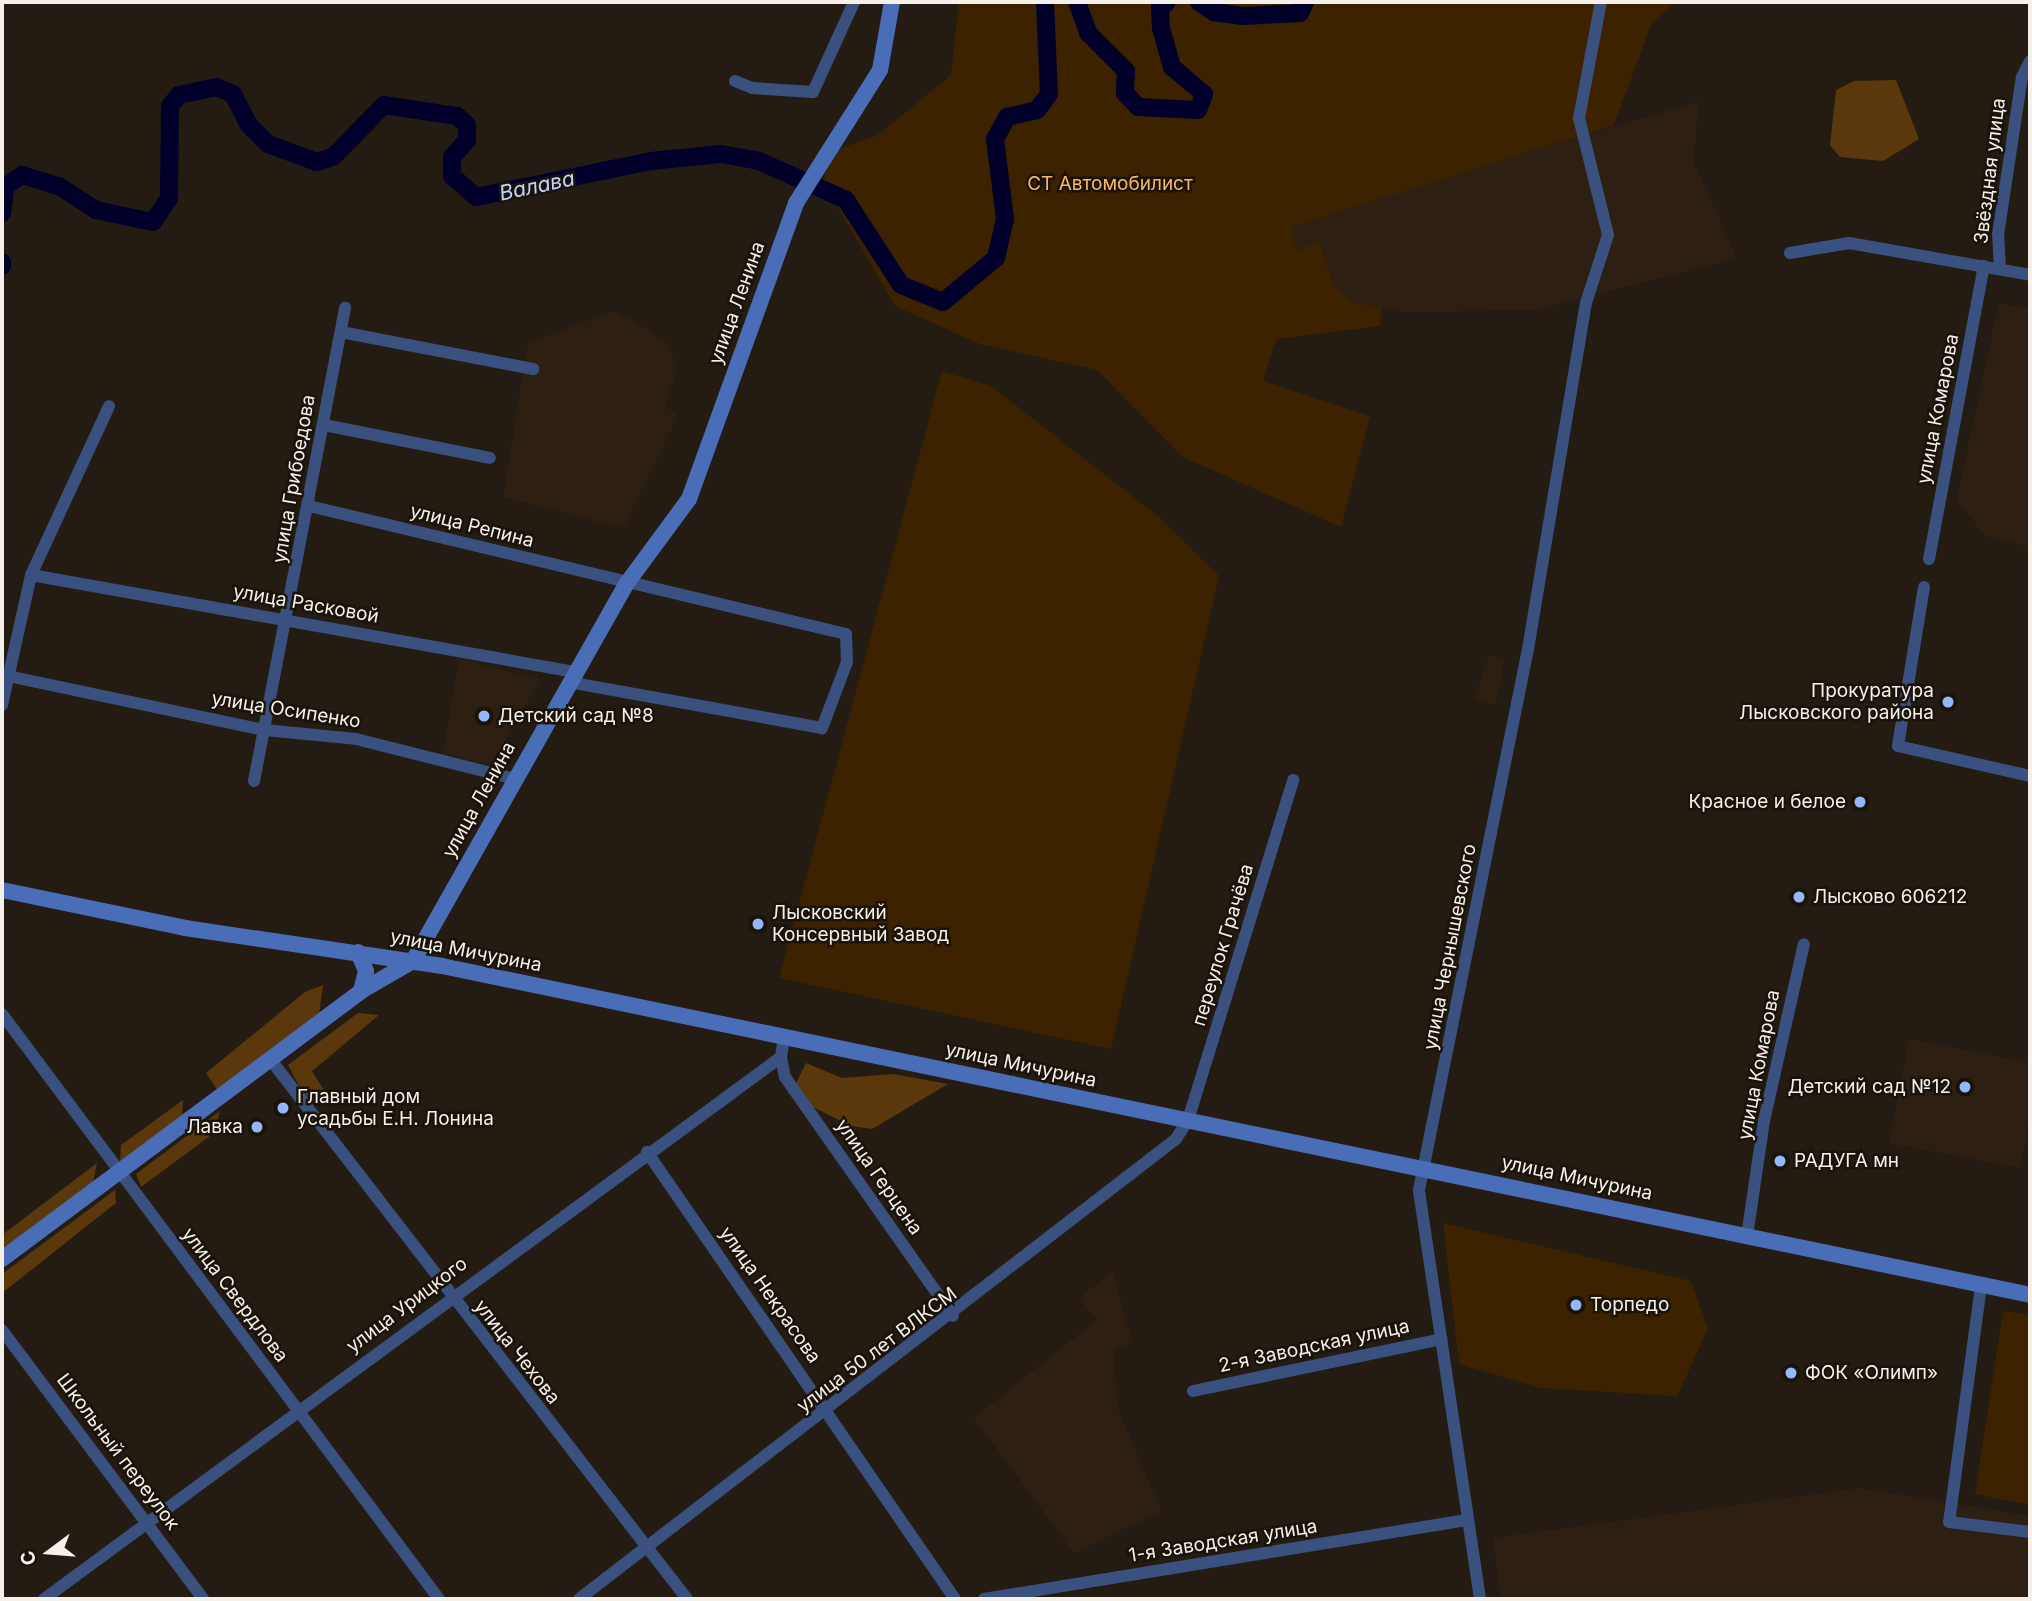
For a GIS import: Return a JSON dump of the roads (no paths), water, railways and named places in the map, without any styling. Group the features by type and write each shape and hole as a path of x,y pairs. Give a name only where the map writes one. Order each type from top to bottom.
{"main road":[{"name":"улица Ленина","path":"413,961 627,583 689,499 796,202 828,143 880,70 892,2"},
{"name":"улица Мичурина","path":"2,890 185,928 413,961 2030,1295"},
{"path":"358,952 366,971 361,991"},
{"path":"2,1259 361,991 413,961"}],"street":[{"path":"735,81 752,89 813,92 854,2"},
{"name":"улица Чернышевского","path":"1480,1599 1442,1339 1419,1206 1424,1168 1528,649 1586,303 1608,235 1579,117 1601,2"},
{"name":"Звёздная улица","path":"2000,269 1998,235 2022,77 2030,61"},
{"path":"1790,253 1849,243 2030,275"},
{"name":"улица Комарова","path":"1929,559 1984,266"},
{"name":"улица Грибоедова","path":"254,781 289,620 345,308"},
{"path":"341,332 533,369"},
{"path":"2,705 31,575 109,406"},
{"path":"324,425 490,458"},
{"name":"улица Репина","path":"309,506 846,634 847,662 822,728"},
{"name":"улица Расковой","path":"31,575 289,620 822,728"},
{"path":"1924,587 1898,746 2030,776"},
{"name":"улица Осипенко","path":"8,676 265,730 356,739 515,779"},
{"name":"переулок Грачёва","path":"1188,1121 1293,780"},
{"name":"улица Комарова","path":"1747,1236 1764,1121 1804,944"},
{"name":"улица Свердлова","path":"2,1014 439,1599"},
{"path":"781,1057 784,1038"},
{"name":"улица Урицкого","path":"44,1599 647,1152 781,1057"},
{"name":"улица Герцена","path":"781,1057 785,1077 953,1316"},
{"name":"улица Чехова","path":"270,1059 450,1298 687,1599"},
{"name":"улица 50 лет ВЛКСМ","path":"579,1599 953,1316 1164,1152 1188,1121"},
{"name":"улица Некрасова","path":"647,1152 956,1599"},
{"path":"1982,1286 1949,1522 2030,1532"},
{"name":"Школьный переулок","path":"2,1330 202,1599"},
{"name":"2-я Заводская улица","path":"1193,1391 1442,1339"},
{"name":"1-я Заводская улица","path":"984,1599 1467,1520"}],"waterway":[{"name":"Валава","path":"2,213 5,187 22,175 59,186 96,210 153,222 169,198 170,106 179,95 216,87 233,94 248,124 268,144 317,162 334,156 384,105 457,116 467,125 467,140 452,157 452,176 476,197 651,161 721,154 759,161 846,200 901,285 943,302 996,258 1005,219 995,139 1007,117 1037,110 1049,94 1045,2"},
{"name":"Валава","path":"1077,2 1088,33 1126,71 1125,93 1138,107 1198,110 1204,94 1172,67 1161,28 1160,8 1167,2"},
{"name":"Валава","path":"1199,2 1214,12 1243,16 1300,13 1305,2"}],"place":[{"name":"Прокуратура Лысковского района","path":"1948,702"},
{"name":"Детский сад №8","path":"484,716"},
{"name":"Красное и белое","path":"1860,802"},
{"name":"Лысково 606212","path":"1799,897"},
{"name":"Лысковский Консервный Завод","path":"758,924"},
{"name":"Детский сад №12","path":"1965,1087"},
{"name":"Главный дом усадьбы Е.Н. Лонина","path":"283,1108"},
{"name":"Лавка","path":"257,1127"},
{"name":"РАДУГА мн","path":"1780,1161"},
{"name":"Торпедо","path":"1576,1305"},
{"name":"ФОК «Олимп»","path":"1791,1373"}],"park label":[{"name":"СТ Автомобилист","path":"1110,184"}]}
